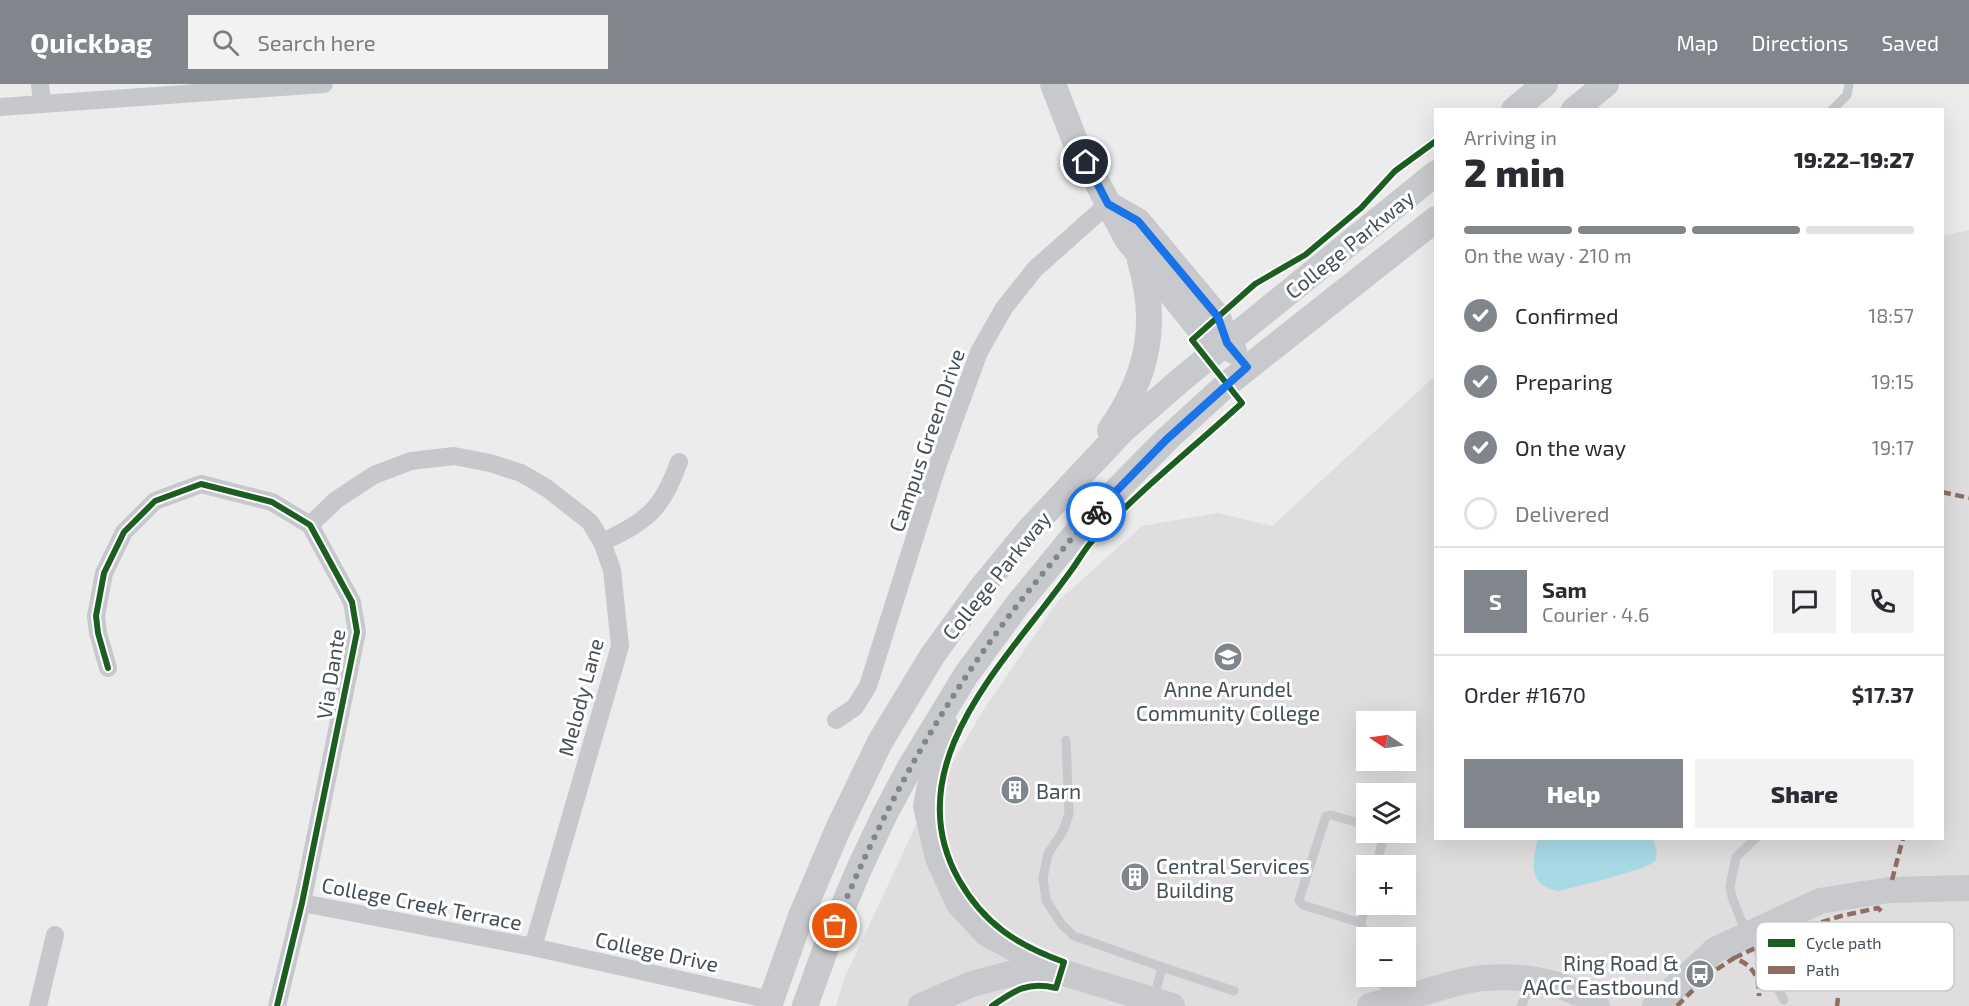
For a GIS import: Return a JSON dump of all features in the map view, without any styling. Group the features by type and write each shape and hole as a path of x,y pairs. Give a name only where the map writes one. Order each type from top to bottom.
{"main road":[{"path":"1053,84 1075,141 1127,239 1202,332 1227,343"},
{"path":"1516,108 1545,84"},
{"path":"1576,108 1606,84"},
{"name":"College Parkway","path":"778,1004 801,916 838,829 880,742 932,656 980,591 1030,529 1122,431 1434,175"},
{"path":"1108,204 1138,221 1218,317 1227,343 1247,367"},
{"name":"College Parkway","path":"805,1006 841,912 884,816 910,767 966,675 1018,604 1087,520 1166,440 1247,367 1434,221"},
{"path":"1073,482 1127,406 1145,358 1149,307 1147,284 1137,252"},
{"path":"966,675 937,750 926,806 938,858 959,904 986,933 1054,970 1159,1004"},
{"path":"1775,922 1820,901 1889,890 1969,888"},
{"path":"1655,1006 1715,950 1756,931"},
{"path":"921,1006 972,984 1010,974 1054,970"},
{"path":"1391,997 1481,978 1530,978 1564,988 1597,1006"}],"street":[{"path":"40,84 42,103"},
{"path":"0,106 324,84"},
{"name":"Campus Green Drive","path":"836,720 855,707 868,686 937,467 979,352 1004,308 1035,269 1108,204"},
{"name":"Melody Lane","path":"310,525 336,500 374,475 411,461 454,456 490,463 521,473 535,481 590,522 602,542 612,570 620,646 533,947"},
{"path":"602,542 630,529 654,511 670,487 679,462"},
{"path":"108,668 98,633 96,616 104,573 124,532 155,501 201,484 272,502 310,525"},
{"name":"Via Dante","path":"277,1006 302,903 357,632 352,602 310,525"},
{"name":"College Creek Terrace","path":"302,903 533,947"},
{"path":"38,1006 55,935"},
{"name":"College Drive","path":"533,947 778,1004"}],"lane":[{"path":"1834,108 1847,95 1850,84"},
{"path":"1066,740 1069,814 1063,831 1048,854 1043,878 1046,900 1062,926 1074,936 1234,991"},
{"path":"1356,822 1326,816 1299,900 1303,905 1361,923"},
{"path":"1754,840 1736,856 1730,886 1732,897 1756,947"},
{"path":"1363,915 1363,927"},
{"path":"1159,1004 1162,967"},
{"path":"1521,1006 1530,978"},
{"path":"1779,991 1784,1000"}],"shaded area":[{"name":"Anne Arundel Community College","path":"1969,230 1969,1006 836,1006 844,979 916,825 982,712 1058,601 1142,526 1218,513 1272,526 1434,377 1434,840 1944,840 1944,236"}],"water":[{"path":"1538,840 1653,840 1657,856 1651,864 1641,868 1558,891 1541,884 1536,878 1534,856"}],"marked path":[{"path":"1944,492 1969,498"},
{"path":"1892,880 1902,840"},
{"path":"1822,922 1878,908 1884,914"},
{"path":"1734,958 1756,948"},
{"path":"1677,1006 1708,975 1734,958 1746,964 1756,977"},
{"path":"1759,991 1759,996"},
{"path":"1837,1006 1838,998"}],"cycle path":[{"path":"992,1006 1022,988 1030,986 1056,988 1064,962 1031,948 1003,931 979,909 959,880 944,842 940,806 945,770 957,735 975,701 997,669 1091,542 1148,486 1242,403 1192,340 1255,284 1305,255 1361,208 1395,171 1434,142"},
{"path":"108,668 98,633 96,616 104,573 124,532 155,501 201,484 272,502 310,525 352,602 357,632 302,903 277,1006"}],"way so far":[{"path":"835,926 884,816 910,767 966,675 1018,604 1096,512"}],"place":[{"name":"Anne Arundel Community College","path":"1228,657"},
{"name":"Barn","path":"1015,790"},
{"name":"Central Services Building","path":"1135,877"},
{"name":"Ring Road & AACC Eastbound","path":"1700,974"}],"route":[{"path":"1086,162 1108,204 1138,221 1218,317 1227,343 1247,367 1166,440 1096,512"}]}
